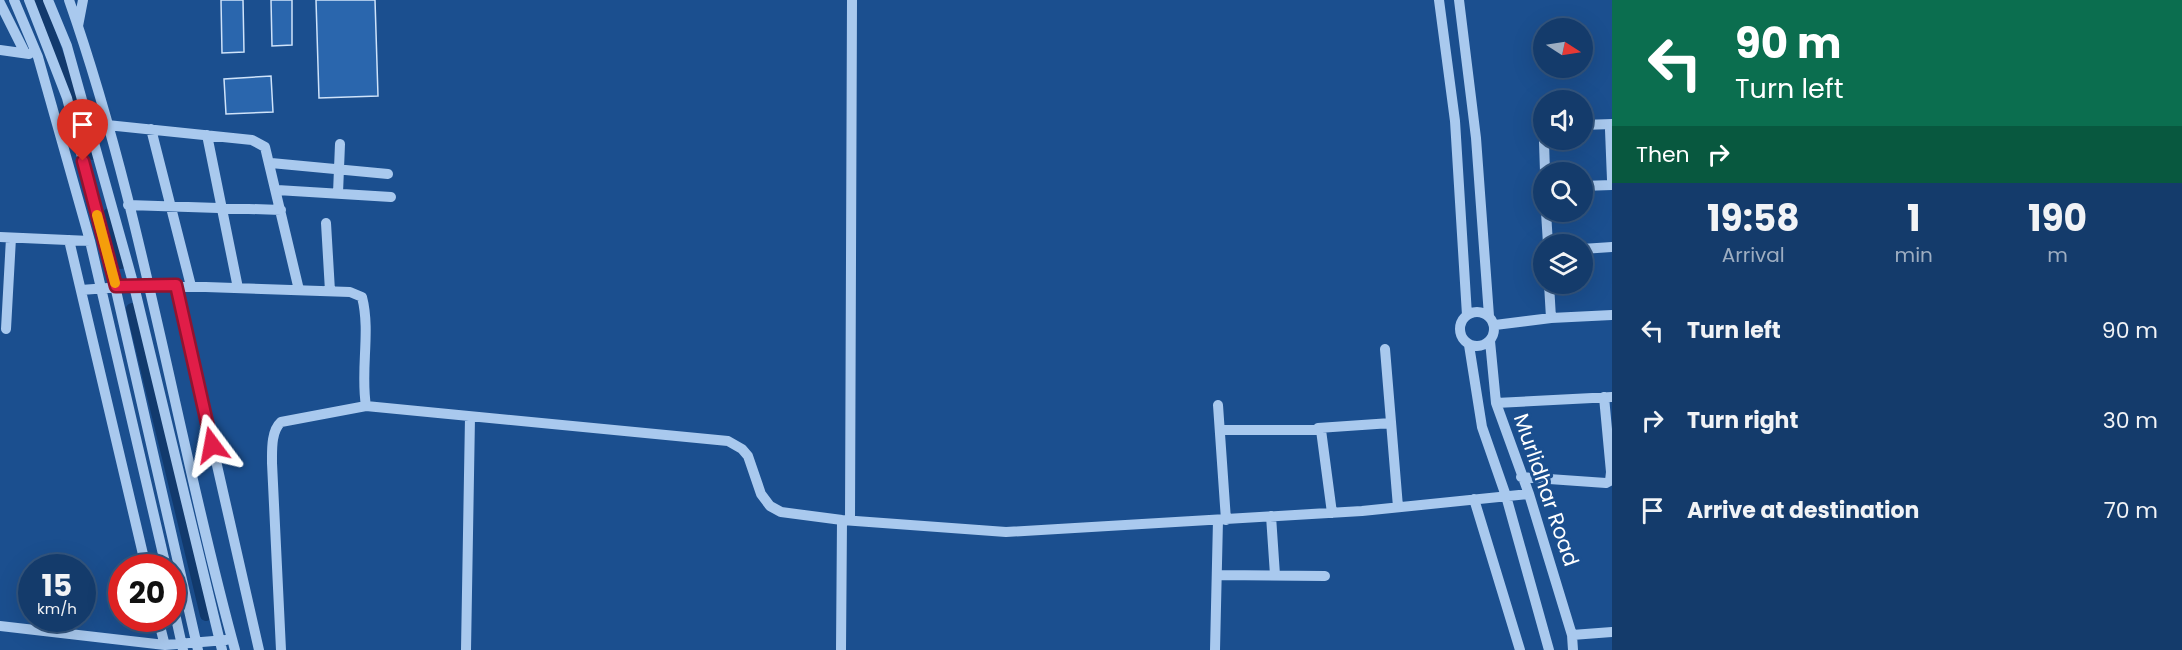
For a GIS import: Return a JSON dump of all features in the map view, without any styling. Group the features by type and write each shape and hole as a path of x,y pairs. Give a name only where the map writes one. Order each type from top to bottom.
{"street":[{"path":"14,0 38,57 90,241 163,554"},
{"path":"29,0 67,98 116,286 197,645"},
{"path":"48,0 67,46 134,286 221,645"},
{"path":"0,626 165,647 234,645 128,205 107,125 69,0"},
{"path":"78,26 83,0"},
{"path":"841,650 846,520 852,0"},
{"path":"1439,0 1455,121 1467,315 1460,330 1469,345 1481,346 1490,341 1492,320 1476,138 1459,0"},
{"path":"0,3 25,53"},
{"path":"0,50 38,57"},
{"path":"107,125 259,142 268,152 271,163 299,290"},
{"path":"1593,126 1611,127 1612,180"},
{"path":"151,129 191,286"},
{"path":"207,135 238,288"},
{"path":"338,193 340,144"},
{"path":"271,163 388,174"},
{"path":"1593,186 1612,185"},
{"path":"277,190 391,197"},
{"path":"128,205 281,210"},
{"path":"326,223 330,291"},
{"path":"6,329 6,238 90,241"},
{"path":"69,240 143,554"},
{"path":"1593,248 1612,247"},
{"path":"176,285 259,650"},
{"path":"81,290 116,286 176,285 350,292 362,297 366,313 363,377 366,406"},
{"path":"1550,294 1551,318"},
{"path":"1467,315 1478,312 1492,320 1612,315"},
{"name":"Murlidhar Road","path":"1490,341 1496,403 1521,477 1530,494 1572,635 1573,650"},
{"name":"Murlidhar Road","path":"1469,345 1482,427 1506,496 1549,650"},
{"path":"1385,349 1398,507"},
{"path":"1496,403 1608,397 1610,481 1606,483 1521,477"},
{"path":"1215,650 1217,575 1222,520 1218,405"},
{"path":"281,650 272,463 276,426 281,422 366,406 728,441 742,449 748,456 761,494 770,506 791,515 846,520 1016,532 1332,513 1530,494"},
{"path":"466,650 470,417"},
{"path":"1220,430 1318,429 1391,423"},
{"path":"1318,429 1323,433 1332,513"},
{"path":"1474,499 1520,650"},
{"path":"1271,516 1275,575"},
{"path":"1217,575 1325,576"},
{"path":"161,632 165,647"},
{"path":"179,632 183,647"},
{"path":"1572,635 1612,632"}],"building":[{"path":"221,0 243,0 244,52 222,53"},
{"path":"271,0 292,0 292,45 272,46"},
{"path":"316,0 375,0 378,96 319,98"},
{"path":"271,76 273,112 226,114 224,79"}],"waterway":[{"path":"38,0 93,154"},
{"path":"109,214 121,263"},
{"path":"132,309 206,615"}],"slow traffic":[{"path":"97,215 115,283"}],"route":[{"path":"83,161 116,286 176,285 212,445"}]}
